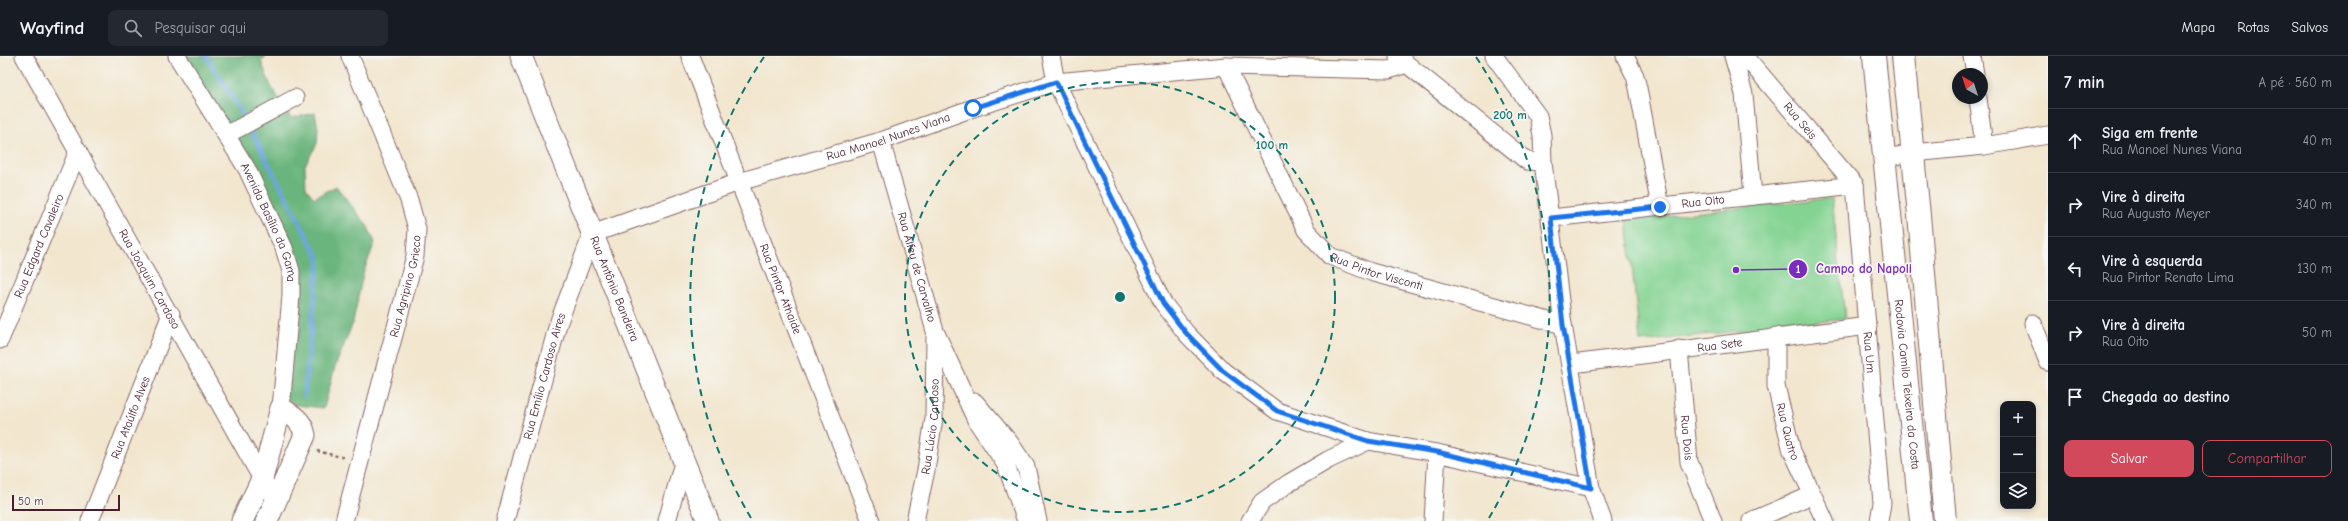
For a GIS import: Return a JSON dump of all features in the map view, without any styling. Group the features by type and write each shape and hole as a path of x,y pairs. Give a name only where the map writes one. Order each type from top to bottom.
{"highway":[{"name":"Rodovia Camilo Teixeira da Costa","path":"1874,56 1921,521"},
{"name":"Rodovia Camilo Teixeira da Costa","path":"1903,56 1913,153 1945,521"}],"street":[{"name":"Rua Joaquim Cardoso","path":"24,56 171,314 262,479 277,501"},
{"name":"Avenida Basílio da Gama","path":"177,56 231,132 284,248 291,271 291,296 281,408 262,479 242,521"},
{"name":"Rua Agripino Grieco","path":"344,521 415,256 417,229 408,200 350,56"},
{"name":"Rua Antônio Bandeira","path":"521,56 708,521"},
{"name":"Rua Pintor Athaide","path":"690,56 871,521"},
{"path":"1051,56 1056,82 1163,303 1186,333 1223,371 1277,411 1368,441 1437,452 1591,488"},
{"path":"1494,56 1538,116 1542,135 1543,162 1563,325 1572,364 1591,488 1603,521"},
{"path":"1626,56 1631,65 1638,88 1660,207"},
{"path":"1733,56 1744,94 1753,196"},
{"name":"Rua Seis","path":"1745,56 1855,184"},
{"path":"1972,56 1973,68"},
{"path":"1401,60 1526,161 1543,162"},
{"name":"Rua Manoel Nunes Viana","path":"592,234 739,182 881,141 973,108 1056,82 1226,66 1389,70 1401,60"},
{"name":"Rua Pintor Visconti","path":"1226,66 1306,230 1330,256 1370,272 1563,325"},
{"path":"231,132 295,98"},
{"path":"1979,104 1984,146"},
{"path":"1885,158 1913,153 1984,146 2048,135"},
{"name":"Rua Alfeu de Carvalho","path":"881,141 935,331 976,420 1006,465 1026,521"},
{"name":"Rua Edgard Cavaleiro","path":"0,340 78,151"},
{"name":"Rua Oito","path":"1551,218 1855,184"},
{"name":"Rua Um","path":"1855,184 1882,503 1880,521"},
{"name":"Rua Emílio Cardoso Aires","path":"505,521 558,324 592,234"},
{"name":"Rua Ataúlfo Alves","path":"90,521 171,314"},
{"path":"2034,323 2048,362"},
{"name":"Rua Sete","path":"1572,364 1776,336 1868,326"},
{"name":"Rua Lúcio Cardoso","path":"915,521 926,470 934,418 935,331"},
{"name":"Rua Quatro","path":"1776,336 1776,386 1792,451 1825,521"},
{"name":"Rua Dois","path":"1679,349 1689,462 1713,521"},
{"name":"Rua Alfeu de Carvalho","path":"963,389 988,416 1026,467 1038,521"},
{"path":"267,521 305,435 303,425 281,408"},
{"path":"1250,521 1262,502 1289,483 1328,460 1368,441"},
{"path":"1433,521 1437,452"},
{"path":"667,521 684,459"},
{"path":"1752,521 1812,494"}],"path":[{"path":"301,447 360,462"}],"green space":[{"path":"185,56 267,56 261,61 271,86 291,118 315,113 318,128 317,144 305,165 306,188 314,198 336,186 367,225 375,242 363,274 353,323 335,367 324,408 295,405 283,396 298,264 272,209"},
{"path":"1832,198 1845,319 1640,342 1627,220"}],"waterway":[{"path":"206,56 240,110 319,259 304,396"}],"place":[{"name":"Campo do Napoli","path":"1736,270"}],"route":[{"path":"973,108 1056,82 1163,303 1186,333 1223,371 1277,411 1368,441 1437,452 1591,488 1572,364 1563,325 1551,218 1660,207"}]}
